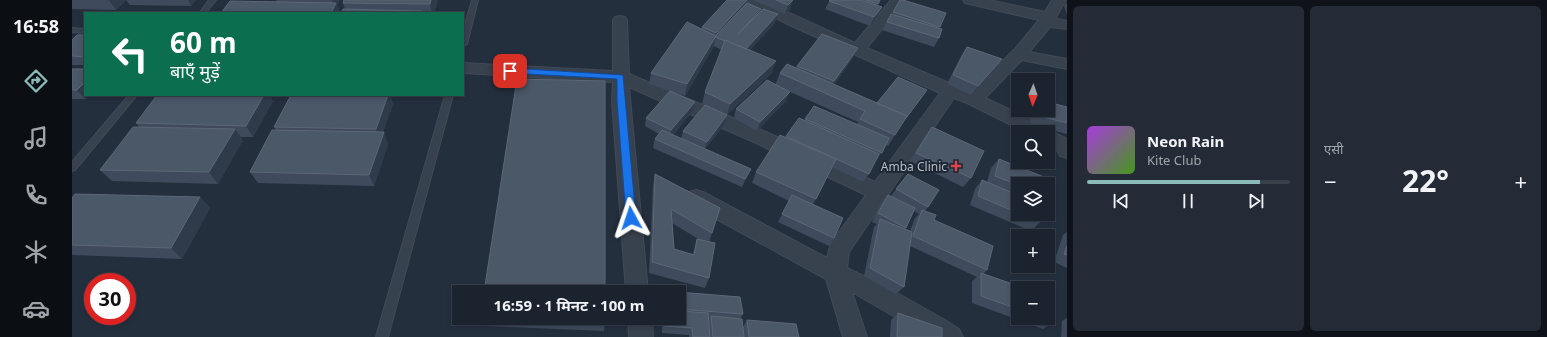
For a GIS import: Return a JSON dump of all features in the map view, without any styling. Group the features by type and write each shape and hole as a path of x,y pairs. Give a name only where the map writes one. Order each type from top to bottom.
{"street":[{"path":"750,0 950,91 973,99 1027,125"},
{"path":"858,50 898,0"},
{"path":"970,0 1067,25"},
{"path":"973,99 1019,55 1048,20 1059,0"},
{"path":"620,20 621,101 637,285"},
{"path":"1019,55 1067,64"},
{"path":"464,68 621,77 760,137 879,192"},
{"path":"855,337 835,273 839,250 950,91"},
{"path":"1055,141 1066,148"},
{"path":"680,189 835,273 866,288 951,337"},
{"path":"640,325 641,337"}],"lane":[{"path":"203,12 212,0"},
{"path":"464,40 475,0"},
{"path":"72,30 84,30"},
{"path":"72,168 132,96"},
{"path":"382,337 449,96"}],"building":[{"path":"344,0 431,0 430,4 343,3"},
{"path":"727,0 747,0 716,33 702,27"},
{"path":"776,0 793,0 788,5"},
{"path":"860,0 882,7 874,17 829,1"},
{"path":"865,0 880,0 878,4"},
{"path":"900,0 946,13 940,27 893,12"},
{"path":"230,1 336,3 332,12 222,12"},
{"path":"747,3 761,9 738,34 763,9 778,14 746,49 715,37 716,35"},
{"path":"343,9 422,11 422,12 342,12"},
{"path":"891,14 942,29 939,38 887,22"},
{"path":"687,22 716,36 687,84 651,73"},
{"path":"822,34 858,48 834,81 797,66"},
{"path":"77,35 84,35 84,57 72,56 72,40"},
{"path":"725,40 776,61 730,104 705,92"},
{"path":"967,47 1002,59 978,86 953,75"},
{"path":"787,64 907,116 895,135 860,119 865,111 780,73"},
{"path":"72,69 84,69 84,83 77,90 72,90"},
{"path":"898,77 927,90 906,118 907,116 877,103"},
{"path":"517,79 605,81 605,285 485,285"},
{"path":"767,80 790,92 760,122 736,109"},
{"path":"670,91 695,102 671,130 646,118"},
{"path":"156,96 263,96 246,126 136,123"},
{"path":"290,96 388,96 376,129 274,127"},
{"path":"1055,104 1067,107 1067,123 1043,117 1055,117"},
{"path":"705,105 727,115 707,142 683,131"},
{"path":"814,106 889,138 882,153 805,119"},
{"path":"799,118 879,154 869,174 786,136"},
{"path":"133,127 235,129 209,172 100,170"},
{"path":"932,127 984,151 971,178 916,153"},
{"path":"272,130 384,132 369,175 250,172"},
{"path":"662,130 751,169 745,179 655,139"},
{"path":"780,135 836,159 816,199 756,172"},
{"path":"999,159 1011,164 1011,169 1024,169 1044,177 1011,177 1011,182 995,176"},
{"path":"655,174 720,208 712,233 671,209 674,249 694,255 697,239 715,243 709,278 652,262"},
{"path":"908,174 939,190 928,207 896,189"},
{"path":"982,180 1011,192 1011,210 978,196"},
{"path":"75,194 200,197 171,248 72,245 72,198"},
{"path":"792,195 843,218 834,238 782,214"},
{"path":"888,195 915,208 906,228 878,213"},
{"path":"922,210 936,215 934,220 993,246 987,270 913,236"},
{"path":"880,219 912,232 904,287 870,268"},
{"path":"1067,246 1067,255 1064,254"},
{"path":"981,273 1011,283 1011,307 981,296"},
{"path":"686,293 740,297 743,314 686,310"},
{"path":"686,311 708,313 710,337 693,337 692,328 664,326 686,325"},
{"path":"898,313 942,328 942,337 897,337"},
{"path":"711,316 742,319 744,337 713,337"},
{"path":"747,320 796,324 799,337 749,337"}],"place":[{"name":"Amba Clinic","path":"956,166"}],"route":[{"path":"510,71 621,77 621,101 631,218"}]}
